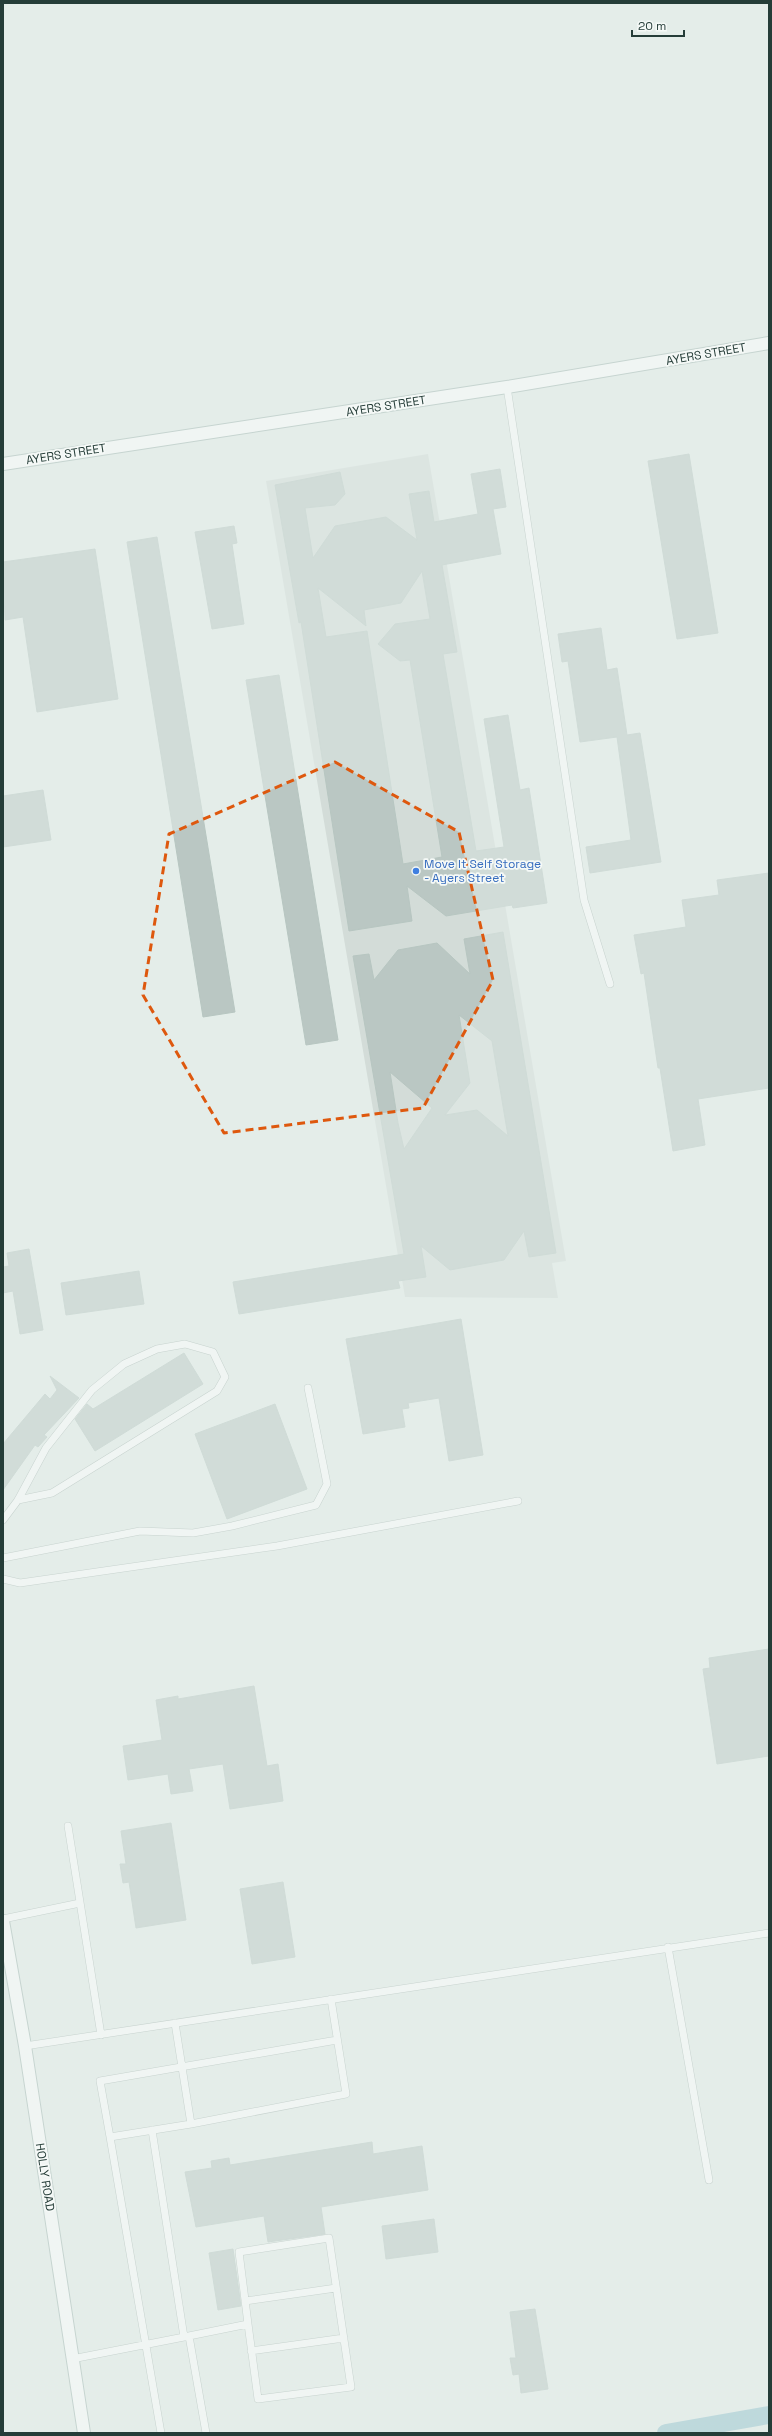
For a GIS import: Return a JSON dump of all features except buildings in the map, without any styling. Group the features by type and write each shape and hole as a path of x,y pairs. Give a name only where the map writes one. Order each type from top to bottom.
{"main road":[{"name":"AYERS STREET","path":"3,464 507,387 769,343"},
{"name":"HOLLY ROAD","path":"3,1920 25,2046 84,2433"}],"lane":[{"path":"507,387 584,900 610,984"},
{"path":"3,1520 18,1500 46,1448 92,1390 124,1364 156,1349 185,1344 213,1352 225,1377 217,1391 52,1493 18,1500"},
{"path":"3,1558 140,1531 201,1532 232,1526 316,1505 327,1484 308,1388"},
{"path":"3,1579 20,1583 277,1546 518,1501"},
{"path":"68,1826 101,2034"},
{"path":"3,1920 80,1903"},
{"path":"25,2046 668,1947 769,1933"},
{"path":"668,1947 709,2180"},
{"path":"110,2137 191,2124 346,2094 331,1999"},
{"path":"175,2023 191,2124"},
{"path":"161,2433 144,2345 100,2081 337,2040"},
{"path":"152,2130 187,2336 206,2433"},
{"path":"329,2238 351,2387 258,2400 245,2301 239,2252 329,2238"},
{"path":"245,2301 336,2288"},
{"path":"72,2358 248,2324"},
{"path":"251,2351 344,2338"}],"highlighted area":[{"path":"335,762 459,832 493,980 423,1108 224,1133 143,995 169,834"}],"shaded area":[{"name":"Move It Self Storage - Ayers Street","path":"428,454 566,1261 552,1263 558,1298 405,1297 266,481"}],"waterway":[{"path":"666,2433 769,2415"}],"place":[{"name":"Move It Self Storage - Ayers Street","path":"416,871"}]}
